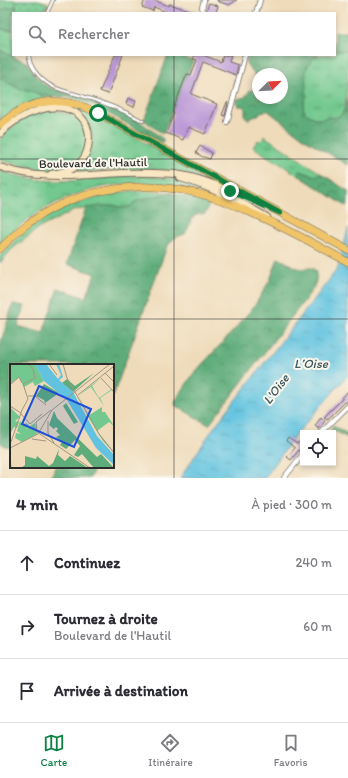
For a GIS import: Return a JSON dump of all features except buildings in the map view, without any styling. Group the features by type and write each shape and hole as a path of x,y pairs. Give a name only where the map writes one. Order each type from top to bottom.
{"main road":[{"path":"0,125 7,118 20,110 37,103 60,101 76,104 98,113 280,213"},
{"path":"0,134 12,123 22,117 31,112 42,109 66,109 81,117 87,128 89,139 87,150 81,162 68,171 32,175"},
{"name":"Boulevard de l'Hautil","path":"0,167 32,175 56,177 136,173 184,175 202,180 280,213 348,250"},
{"name":"Boulevard de l'Hautil","path":"163,174 191,181 218,191 248,206 288,230 348,262"},
{"path":"0,249 24,226 58,206 88,194 129,187 163,187 202,194 231,203 288,230"}],"street":[{"path":"202,12 204,0"},
{"path":"256,12 260,0"},
{"path":"227,122 245,56"},
{"path":"324,430 348,406"},
{"path":"284,478 300,458"}],"lane":[{"path":"47,12 53,0"},
{"path":"29,56 34,69 50,86 86,97 143,121"}],"green space":[{"path":"0,0 15,0 16,7 7,8 0,11"},
{"path":"15,0 38,0 48,3 44,12 17,11"},
{"path":"16,7 17,11 21,12 12,12 12,30 0,28 0,11 7,8"},
{"path":"0,28 12,30 13,57 0,50"},
{"path":"336,32 348,32 348,51 336,51"},
{"path":"0,50 27,62 34,74 50,88 86,99 128,115 142,123 163,139 163,142 160,142 95,106 76,99 44,96 29,90 19,89 0,78"},
{"path":"336,51 348,51 345,102 342,114 339,116 319,119 308,115 304,110 303,106 306,92 305,70 317,56 336,56"},
{"path":"168,56 179,56 193,61 163,134 144,120"},
{"path":"249,56 318,56 308,65 305,76 306,96 303,109 307,114 318,119 338,117 343,114 348,98 348,165 305,139 267,110 248,120 245,116 245,109 243,106 238,106 236,102 237,99 245,97 250,90 252,90 252,104 288,104 288,68 252,68 252,72 246,63"},
{"path":"0,78 19,89 29,90 44,96 55,97 26,104 0,120"},
{"path":"70,106 85,110 209,177 208,180 174,171 153,169 121,169 80,172 78,169 86,158 90,149 92,135 88,123"},
{"path":"46,111 67,113 80,122 84,129 86,138 82,155 77,162 70,167 61,170 46,170 30,168 0,160 0,140 6,132 24,118"},
{"path":"264,136 322,174 315,176 299,171 298,175 253,147 258,140 261,142"},
{"path":"0,171 30,178 52,181 133,176 161,178 192,184 226,198 174,185 142,183 102,187 83,192 47,207 30,218 0,244"},
{"path":"299,171 315,176 322,174 348,191 348,203 346,206 298,175"},
{"path":"131,191 168,192 177,194 167,194 136,201 131,206 126,208 112,205 75,210 39,228 12,249 0,263 0,256 13,243 26,231 50,215 89,199"},
{"path":"167,194 178,195 199,199 210,203 205,214 194,216 185,234 174,239 166,249 114,393 114,364 10,364 10,447 5,446 0,442 0,345 13,304 25,306 18,326 43,333 58,288 86,298 95,274 67,264 86,208 112,205 126,208 131,206 136,201"},
{"path":"278,258 301,269 314,269 316,277 313,289 209,425 175,405 176,400 194,373 255,305 270,280"},
{"path":"334,425 348,434 348,438 336,432 336,430 330,430"},
{"path":"55,468 95,468 90,478 51,478"}],"water":[{"name":"L’Oise","path":"348,228 348,375 294,437 265,478 180,478 215,426 338,268"}],"route":[{"path":"98,113 280,213 230,191"}],"water label":[{"name":"L'Oise","path":"276,389"}]}
